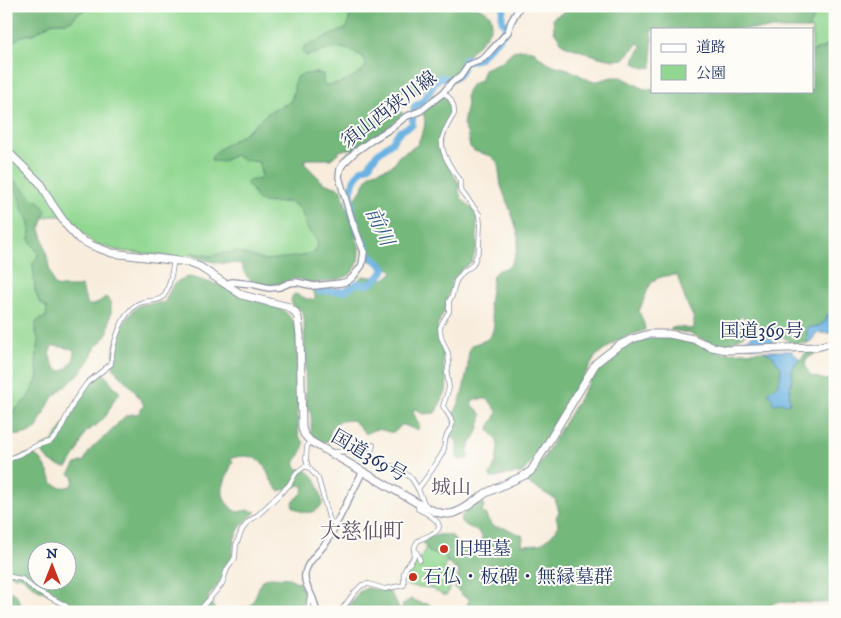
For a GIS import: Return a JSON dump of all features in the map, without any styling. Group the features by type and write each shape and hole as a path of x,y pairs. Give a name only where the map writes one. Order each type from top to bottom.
{"highway":[{"name":"国道369号","path":"6,150 39,182 67,226 80,239 93,246 112,252 187,262 200,266 242,295 289,307 298,318 302,428 304,434 310,441 419,504 430,510 442,513 449,514 459,511 485,494 531,471 596,363 618,346 632,339 649,334 669,334 727,350 817,347 835,342"}],"main road":[{"name":"須山西狭川線","path":"225,284 232,282 269,288 296,282 314,286 342,283 353,277 362,265 364,252 351,218 339,177 343,164 361,148 443,93 452,82 460,77 468,65 485,57 508,32 520,6"},
{"path":"316,612 315,602 305,582 305,568 328,540 364,471"}],"street":[{"path":"418,488 444,450 445,439 452,427 450,417 443,406 449,388 447,374 449,363 448,353 441,337 440,328 449,312 449,301 456,281 462,272 473,265 479,249 479,214 460,189 461,181 450,165 442,144 442,137 455,109 449,96 443,93"},
{"path":"6,461 36,446 51,441 59,432 75,400 87,383 111,364 115,340 120,326 132,308 138,303 162,298 171,278 174,260"},
{"path":"310,441 307,447 306,459 308,467 318,478 329,518 336,526"},
{"path":"354,445 366,450 368,454 382,464 399,468 412,479 424,503 430,510"},
{"path":"368,454 373,445"},
{"path":"329,452 358,451 368,454"},
{"path":"198,612 222,584 227,569 235,558 236,545 242,530 248,522 289,485 296,473 304,467 308,467"},
{"path":"340,612 362,585 369,584 386,589 404,585 405,570 414,557 415,545 418,541 438,529 435,519 418,509 419,504"},
{"path":"414,550 417,552 420,560"},
{"path":"6,576 22,579 34,589 65,605 74,612"},
{"path":"308,610 310,592"}],"green space":[{"path":"6,6 98,6 78,13 72,20 67,22 53,22 33,34 21,36 6,47"},
{"path":"98,6 350,6 347,28 305,46 306,56 342,48 362,56 366,65 364,69 342,83 337,84 325,85 323,83 323,74 319,73 308,74 298,78 295,80 295,86 289,103 272,110 243,134 220,149 221,162 235,155 243,160 259,162 262,177 248,181 255,197 270,203 290,202 300,208 308,230 317,239 318,248 313,253 292,258 265,260 223,253 211,256 192,253 184,258 119,251 93,243 68,216 51,216 30,222 30,240 38,253 33,264 39,302 47,308 46,317 38,321 36,333 39,341 36,361 38,376 36,383 27,399 6,418 6,47 21,36 33,34 53,22 67,22 72,20 78,13"},
{"path":"350,6 476,6 489,13 492,23 488,33 466,58 455,75 436,80 419,93 401,91 395,94 395,103 403,114 389,128 354,149 340,151 331,159 307,159 304,161 324,183 341,189 359,247 357,265 354,270 342,278 320,283 293,279 271,285 251,280 246,275 241,264 217,262 191,255 192,253 211,256 238,252 265,260 302,256 316,251 317,242 307,228 302,212 298,207 289,202 262,202 255,198 247,184 248,181 262,177 259,162 243,160 235,155 221,162 212,161 211,158 217,151 246,132 268,113 290,102 294,94 297,77 316,73 323,74 323,83 331,85 346,81 364,69 366,64 362,56 349,50 342,48 331,49 306,56 302,51 305,46 347,28"},
{"path":"563,6 814,6 816,13 808,28 651,28 651,67 644,68 634,63 636,55 642,46 638,43 624,59 614,60 564,45 554,31 553,18 564,12"},
{"path":"814,6 835,6 835,41 814,51 814,28 809,28 815,16"},
{"path":"835,41 835,309 827,315 827,320 819,326 810,327 807,332 808,343 792,344 770,329 755,329 741,315 738,321 748,332 726,346 715,345 689,333 670,330 671,328 678,327 691,329 694,327 694,319 677,275 660,278 651,284 639,311 645,330 618,340 596,356 536,456 522,473 491,478 490,475 494,467 498,447 496,439 489,429 497,411 488,399 475,399 471,402 482,415 477,433 467,451 470,456 468,459 460,460 457,458 457,443 454,438 448,439 453,427 452,415 458,406 463,392 469,352 472,345 486,340 491,335 494,324 489,305 493,275 497,271 511,265 518,244 514,220 501,186 498,163 491,156 474,151 470,147 463,125 467,91 472,84 480,81 484,69 501,62 513,51 525,49 535,52 542,59 553,65 568,69 591,81 622,77 644,89 651,89 651,92 814,92 814,51"},
{"path":"443,94 450,105 451,111 441,136 441,153 459,183 459,192 462,199 476,212 477,218 477,245 472,262 462,269 452,281 444,312 437,325 439,340 443,348 444,372 447,380 446,392 435,413 423,414 414,409 413,412 419,425 419,428 416,430 401,425 392,432 376,430 366,434 352,420 334,424 327,442 320,441 313,437 311,414 306,405 304,317 301,310 293,306 291,300 293,295 296,294 313,300 315,295 311,287 329,286 333,291 337,291 349,287 363,276 384,279 393,272 391,269 366,259 361,234 356,226 352,207 371,173 392,166 399,156 417,145 424,129 423,111"},
{"path":"6,177 19,184 34,199 40,202 46,211 40,229 54,285 59,287 81,286 88,305 94,305 106,297 111,303 107,336 96,346 88,363 80,373 52,398 37,429 25,434 16,435 8,434 6,431 6,418 27,399 36,383 38,376 36,361 39,341 36,333 36,323 46,317 47,308 39,302 35,291 33,264 38,253 30,240 30,222 23,212 14,185 12,183 6,185","holes":["52,346 73,349 74,352 72,361 63,371 57,370 49,354"]},
{"path":"190,277 222,286 283,310 292,319 297,331 298,427 299,436 304,443 301,454 295,464 298,469 309,472 313,476 323,504 312,512 298,510 292,505 303,492 303,486 300,485 279,491 260,461 248,456 230,459 233,461 223,489 225,501 237,512 249,510 256,512 239,529 229,566 208,597 209,602 214,607 214,612 76,612 55,597 40,590 78,590 78,540 28,540 28,582 22,577 6,574 6,464 31,454 40,459 53,483 63,487 73,484 74,477 69,474 76,464 84,461 94,446 123,418 139,413 144,405 133,389 113,368 115,343 123,326 137,307 165,302 173,285 180,280"},
{"path":"672,336 722,353 764,351 773,356 781,367 780,379 775,387 789,396 792,370 796,362 808,350 821,348 821,350 808,358 805,363 811,376 826,380 835,377 835,602 776,602 761,612 478,612 469,607 467,604 470,599 462,595 455,588 459,572 449,564 443,554 436,555 429,552 423,542 435,536 450,535 454,538 461,551 471,552 474,548 479,547 482,542 481,535 461,522 461,518 470,507 481,501 484,504 482,512 488,520 495,527 506,528 522,535 523,545 540,544 547,539 557,529 556,517 559,512 555,499 526,482 533,475 600,364 620,347 634,340"},
{"path":"103,373 120,393 106,416 85,433 68,467 55,464 44,455 41,447 52,442 70,416 82,392"},
{"path":"426,546 451,549 444,568 455,576 447,595 443,595 430,588 407,586 406,574 414,559 422,558"},
{"path":"270,577 289,578 299,583 304,593 304,599 299,612 245,612 253,602 262,580"},
{"path":"367,588 389,591 399,609 402,610 403,604 411,599 429,604 436,612 359,612 353,606 343,612 359,592"},
{"path":"6,591 16,594 22,606 30,612 6,612"}],"water":[{"path":"835,309 835,333 817,333 808,343 808,328 819,326 827,320 827,315"},
{"path":"763,333 779,346 751,347 746,346 744,343 752,336"},
{"path":"764,351 792,351 800,360 796,362 792,370 789,404 782,402 772,403 773,399 768,392 778,383 781,367 773,356"}],"waterway":[{"name":"前川","path":"414,111 414,107 423,101 439,78 450,79 456,77 462,70 465,58 468,61 480,58 501,36 507,25 502,21 504,6"},
{"name":"前川","path":"319,291 345,291 358,283 368,285 384,271 385,268 370,255 359,233 352,211 351,192 354,180 361,170 369,166 378,153 392,142 399,132 412,125 413,116"}],"place":[{"name":"旧埋墓","path":"444,549"},
{"name":"石仏・板碑・無縁墓群","path":"413,577"}],"district":[{"name":"城山","path":"451,488"},
{"name":"大慈仙町","path":"362,532"}]}
